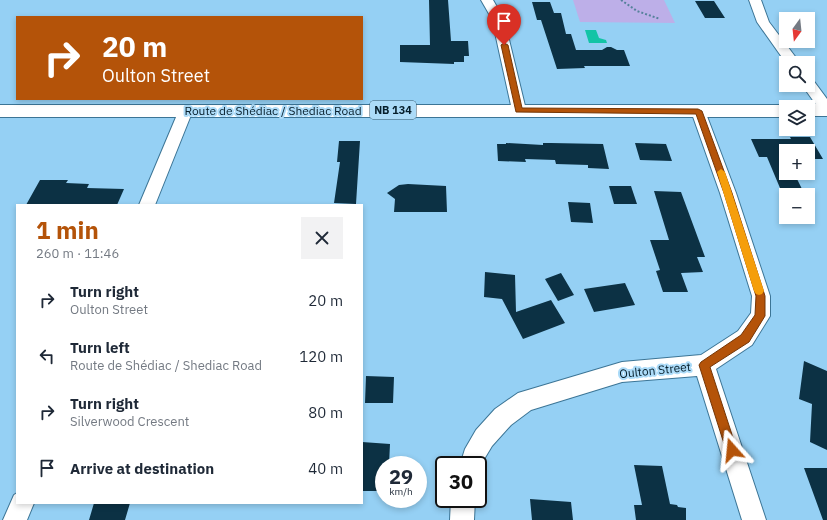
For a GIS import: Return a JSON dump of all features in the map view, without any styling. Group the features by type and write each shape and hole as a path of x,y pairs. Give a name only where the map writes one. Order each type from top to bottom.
{"main road":[{"path":"815,110 827,110"},
{"name":"Route de Shédiac / Shediac Road","path":"0,111 779,111"}],"street":[{"path":"487,0 498,19 519,110"},
{"path":"755,0 763,22 788,56"},
{"path":"814,92 827,110"},
{"path":"147,204 186,110"},
{"name":"Oulton Street","path":"473,456 484,438 503,417 526,401 622,372 704,365 745,338 760,316 760,296 728,193 698,111"},
{"path":"704,365 754,520"},
{"path":"15,520 22,504"},
{"path":"462,520 463,508"}],"path":[{"path":"621,0 637,11 660,19"}],"shaded area":[{"path":"573,0 664,0 675,23 580,22"},
{"path":"585,30 596,30 599,38 606,40 607,43 589,43"}],"building":[{"path":"429,0 448,0 451,41 468,41 469,56 464,56 464,62 454,62 454,64 400,62 400,45 430,45"},
{"path":"695,1 714,1 725,18 705,18"},
{"path":"532,2 550,2 554,13 561,13 566,34 571,34 576,50 602,50 607,47 611,47 617,50 624,50 630,66 584,66 585,68 557,69 541,20 537,20"},
{"path":"790,137 810,137 814,144 779,144 779,180 798,180 802,188 780,188 767,157 759,157 751,139 791,139"},
{"path":"339,141 360,141 356,204 334,203 340,162 337,162"},
{"path":"543,143 603,144 609,169 588,168 588,165 556,164 555,160 525,159 526,162 498,161 497,144 543,145"},
{"path":"635,143 666,144 672,161 640,160"},
{"path":"815,145 823,159 815,159"},
{"path":"40,180 68,180 66,183 89,184 87,188 124,189 117,204 27,204"},
{"path":"399,185 446,186 447,212 394,212 395,199 387,193"},
{"path":"609,186 631,186 637,204 614,204"},
{"path":"654,191 681,192 705,257 697,257 703,272 681,273 688,292 663,292 656,271 660,270 650,240 669,240"},
{"path":"568,202 590,203 593,223 571,222"},
{"path":"485,272 515,275 516,312 551,300 565,323 523,339 502,299 484,297"},
{"path":"561,273 574,295 558,301 545,279"},
{"path":"625,283 635,305 594,312 584,289"},
{"path":"804,361 827,371 827,450 810,442 812,404 799,399"},
{"path":"366,376 394,377 393,403 365,403"},
{"path":"363,442 390,444 389,456 375,456 375,491 363,491"},
{"path":"634,465 662,466 670,504 686,508 686,520 636,520 634,505 642,505"},
{"path":"804,468 827,468 827,520 823,520"},
{"path":"530,499 571,502 573,520 532,520"},
{"path":"94,504 130,504 125,520 89,520"}],"slow traffic":[{"path":"721,172 759,291"}],"route":[{"path":"504,45 519,110 698,111 705,126 728,193 760,296 760,316 745,338 704,365 732,450"}]}
